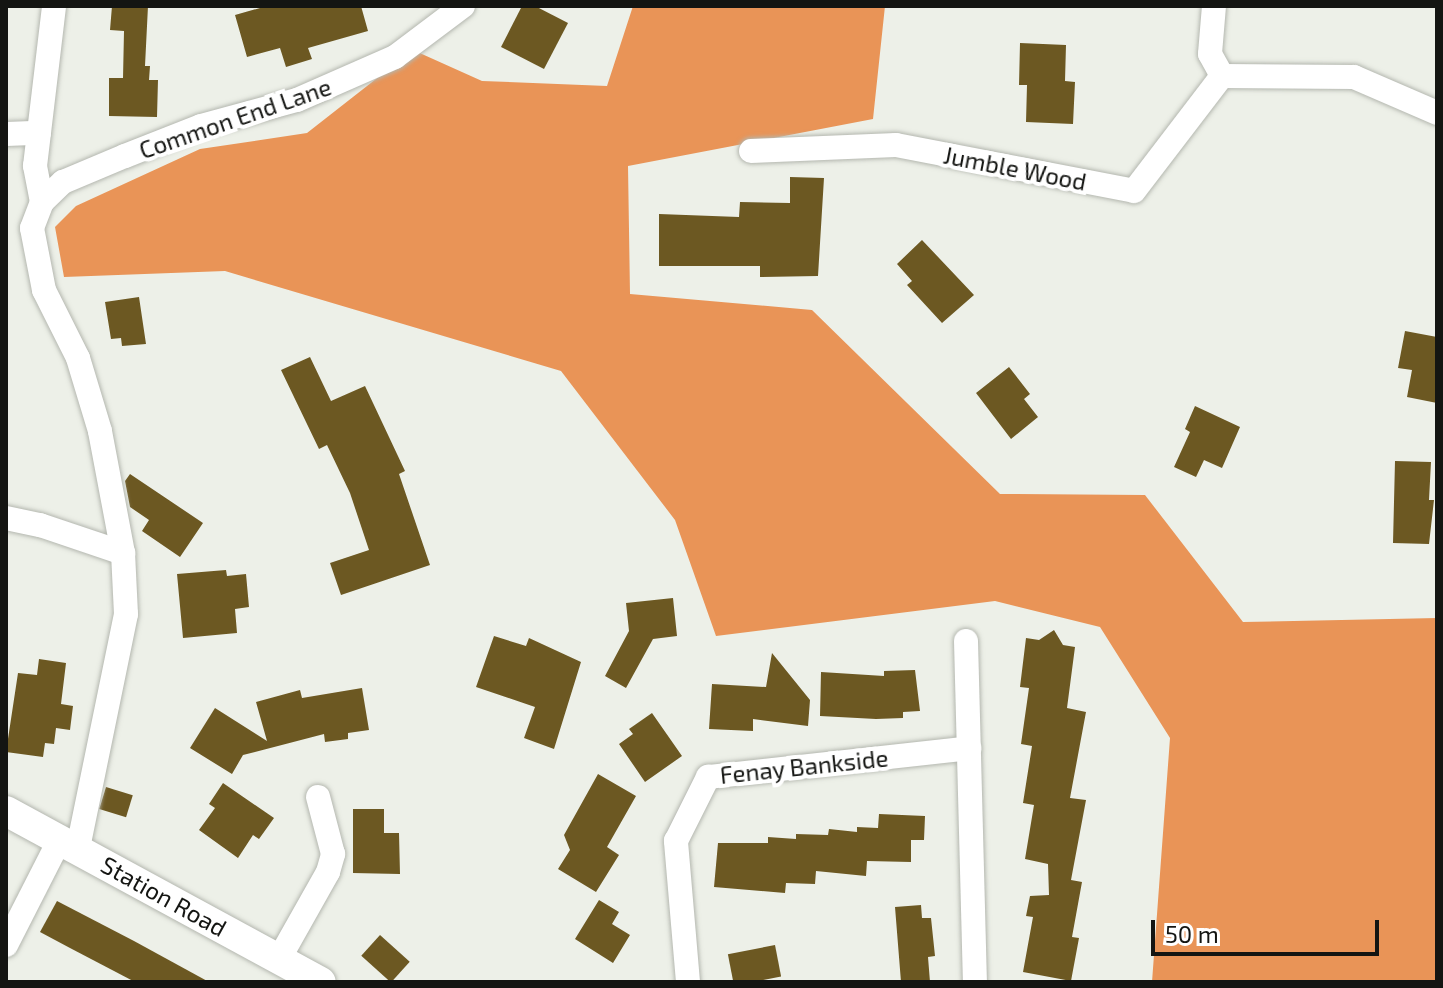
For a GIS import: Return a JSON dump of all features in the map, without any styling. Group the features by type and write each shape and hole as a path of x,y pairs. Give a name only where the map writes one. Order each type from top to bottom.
{"street":[{"path":"6,945 69,843 126,614 123,553 100,431 78,358 44,290 32,228 42,202 35,166 54,6"},
{"name":"Common End Lane","path":"42,202 63,182 125,156 201,126 297,100 395,57 463,6"},
{"path":"1214,6 1210,54 1222,76 1354,77 1437,113"},
{"name":"Jumble Wood","path":"751,151 896,145 1134,191 1222,76"},
{"path":"6,134 39,133"},
{"path":"6,518 40,525 123,553"},
{"path":"966,641 975,982"},
{"name":"Fenay Bankside","path":"688,982 676,841 708,777 969,748"},
{"path":"279,959 328,872 333,854 318,797"},
{"name":"Station Road","path":"6,811 321,982"}],"shaded area":[{"path":"633,6 885,6 873,119 628,166 630,294 812,310 1000,494 1145,495 1243,622 1437,618 1437,982 1152,982 1170,738 1100,627 995,601 716,636 675,520 561,371 225,271 64,277 55,227 76,206 200,149 307,133 413,50 482,81 607,86"}],"building":[{"path":"112,6 148,6 145,66 150,66 149,80 158,80 157,117 109,116 109,78 123,78 124,31 110,30"},
{"path":"267,6 361,6 368,31 308,48 312,59 286,67 280,48 247,57 235,15"},
{"path":"522,6 535,6 568,23 544,69 501,47"},
{"path":"1020,43 1066,45 1065,81 1075,82 1073,124 1026,122 1027,85 1019,85"},
{"path":"790,177 824,178 818,276 760,277 760,266 659,266 659,214 739,217 740,202 790,203"},
{"path":"922,240 974,295 942,323 907,285 912,281 897,264"},
{"path":"139,297 146,344 122,346 121,338 111,339 105,302"},
{"path":"1405,331 1437,337 1437,403 1407,397 1412,370 1398,368"},
{"path":"310,357 331,401 365,386 405,471 399,474 430,565 341,595 330,563 369,550 350,493 327,445 319,449 281,370"},
{"path":"1009,367 1030,394 1024,399 1038,417 1011,439 976,393"},
{"path":"1195,406 1240,427 1222,468 1204,460 1196,477 1174,467 1190,432 1185,429"},
{"path":"1395,461 1431,462 1429,500 1434,500 1429,544 1393,543"},
{"path":"130,474 203,523 180,557 142,531 149,520 130,507 125,481"},
{"path":"226,570 227,576 246,574 249,607 235,609 237,633 183,638 177,574"},
{"path":"673,598 677,636 653,639 626,688 605,676 629,631 626,603"},
{"path":"1054,630 1063,645 1075,647 1067,708 1086,712 1070,798 1086,800 1071,880 1082,882 1072,937 1079,938 1071,981 1023,972 1033,917 1026,916 1030,896 1049,895 1048,864 1025,859 1034,805 1023,803 1032,746 1021,744 1029,688 1020,687 1026,638 1039,640"},
{"path":"494,636 526,646 529,638 581,662 554,749 524,738 535,707 476,687"},
{"path":"772,653 810,700 808,726 753,719 753,731 709,729 712,684 766,687"},
{"path":"39,659 66,663 61,704 73,706 70,730 56,728 54,744 45,743 43,757 6,752 18,673 37,675"},
{"path":"915,670 920,711 903,712 903,718 820,716 821,672 884,676 884,671"},
{"path":"362,688 369,730 348,733 348,739 325,742 324,734 243,755 232,774 190,748 215,708 267,741 256,702 300,690 302,698"},
{"path":"652,713 682,756 645,782 619,744 633,734 629,729"},
{"path":"598,774 636,796 607,847 619,855 596,892 558,869 570,850 564,835"},
{"path":"223,783 274,818 259,839 253,835 238,858 199,830 215,808 209,804"},
{"path":"106,787 133,795 126,817 99,809"},
{"path":"353,809 384,809 384,833 399,833 400,874 353,873"},
{"path":"879,814 925,816 924,840 911,840 911,862 867,861 866,876 816,871 815,884 786,883 785,893 714,887 718,843 768,843 768,837 796,839 796,834 828,835 829,829 857,832 857,827 878,828"},
{"path":"599,900 619,912 612,924 630,935 613,963 575,939"},
{"path":"57,901 209,982 135,982 70,948 40,932"},
{"path":"921,905 922,918 931,918 935,956 928,957 930,982 901,982 895,907"},
{"path":"380,935 410,962 390,982 361,956"},
{"path":"775,945 781,976 733,982 728,954"}]}
